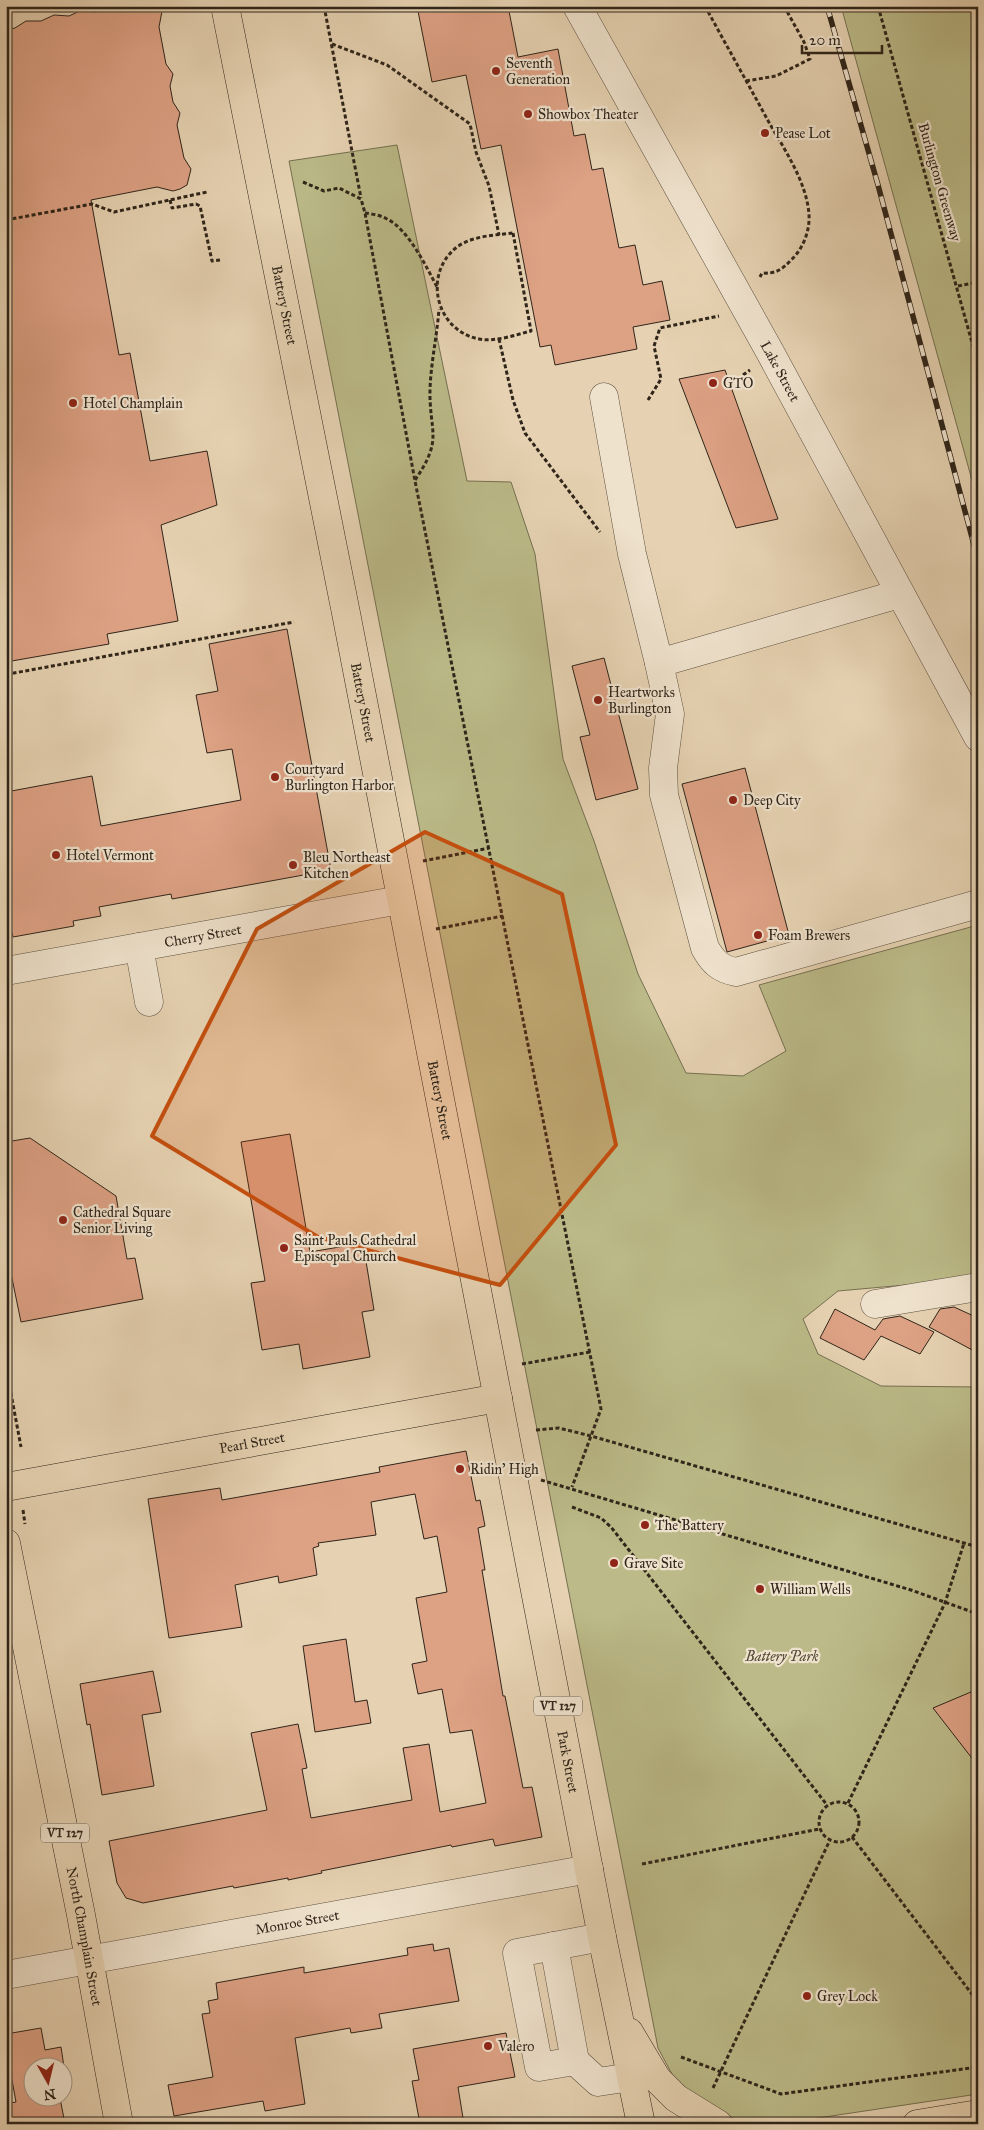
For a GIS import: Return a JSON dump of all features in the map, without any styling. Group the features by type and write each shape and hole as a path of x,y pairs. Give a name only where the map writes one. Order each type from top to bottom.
{"main road":[{"name":"Battery Street","path":"225,6 498,1398"},
{"name":"Park Street","path":"498,1398 602,1937 641,2124"},
{"name":"Pearl Street","path":"6,1487 498,1398"},
{"name":"North Champlain Street","path":"6,1543 119,2124"},
{"path":"618,2013 657,2079 676,2098 718,2124"},
{"path":"917,2124 978,2114"}],"street":[{"name":"Lake Street","path":"577,6 770,352 899,594 978,737"},
{"path":"604,397 632,554 670,714 663,768 664,795 705,948 711,959 723,969 736,972 978,904"},
{"path":"659,663 899,594"},
{"name":"Cherry Street","path":"6,972 400,900"},
{"path":"139,947 149,1002"},
{"path":"875,1304 978,1286"},
{"name":"Monroe Street","path":"6,1976 590,1869"},
{"path":"575,2061 539,2067 518,1953 602,1937"},
{"path":"554,1946 575,2061 598,2082 631,2077"}],"path":[{"path":"324,6 415,481 601,1409 572,1488"},
{"path":"705,6 793,166 805,195 809,215 806,237 797,254 782,269 772,274 762,273 759,280"},
{"path":"746,81 776,76 810,59 804,42 784,6"},
{"name":"Burlington Greenway","path":"878,6 958,286 978,364"},
{"path":"332,44 386,65 470,124 476,152 489,186 499,235"},
{"path":"303,182 324,191 339,188 361,199"},
{"path":"6,220 92,204 114,212 207,192"},
{"path":"170,200 172,208 196,204 200,206 212,261 220,260"},
{"path":"364,213 388,219 395,224 410,241 437,288 440,309 430,391 434,442 428,462 415,481"},
{"path":"437,288 444,264 458,247 469,242 513,233 531,331 500,339 478,339 465,335 453,328 440,309"},
{"path":"958,286 978,282"},
{"path":"648,400 661,379 654,346 660,328 746,310"},
{"path":"500,339 513,400 525,433 613,548 632,554"},
{"path":"743,375 770,352"},
{"path":"6,673 294,622"},
{"path":"423,861 489,848"},
{"path":"436,929 503,916"},
{"path":"522,1364 590,1352"},
{"path":"6,1366 21,1447"},
{"path":"536,1430 559,1428 591,1436 978,1547"},
{"path":"513,1472 910,1590 978,1614"},
{"path":"572,1507 602,1518 611,1527 827,1805"},
{"path":"848,1803 945,1603 964,1543"},
{"path":"837,1801 848,1803 853,1807 860,1819 859,1826 852,1838 842,1842 830,1840 820,1829 819,1816 827,1805 837,1801"},
{"path":"642,1864 820,1829"},
{"path":"852,1838 978,2002"},
{"path":"721,2072 830,1840"},
{"path":"681,2057 781,2094 978,2067"}],"highlighted area":[{"path":"425,832 562,894 616,1145 500,1285 318,1237 152,1136 257,929"}],"green space":[{"path":"841,6 978,6 978,502"},
{"name":"Battery Park","path":"397,145 467,481 511,482 535,554 563,759 594,841 638,974 686,1073 743,1076 786,1051 759,985 978,925 978,1275 939,1282 838,1291 803,1319 818,1354 881,1386 978,1387 978,2094 798,2121 765,2122 736,2119 689,2095 673,2076 658,2048 289,161"}],"building":[{"name":"Hotel Champlain","path":"126,6 163,6 159,27 166,64 173,74 170,86 173,102 180,113 177,125 184,158 191,169 187,185 180,189 173,191 157,187 91,200 119,355 130,353 150,461 207,451 217,505 161,525 178,621 107,634 109,644 6,662 6,30 15,28 26,21 41,21 54,15 69,16 82,10 94,12"},
{"path":"417,6 508,6 518,57 558,49 574,136 585,134 592,170 603,168 619,248 635,245 643,285 662,281 670,320 633,327 637,349 555,365 551,345 540,347 501,145 481,149 466,75 432,82"},
{"path":"725,370 778,519 736,528 679,379"},
{"name":"Courtyard Burlington Harbor","path":"287,629 331,870 172,899 171,894 99,907 101,916 73,921 74,926 13,937 12,932 6,933 6,792 92,776 101,826 241,800 232,749 207,753 196,695 218,691 209,644"},
{"name":"Heartworks Burlington","path":"604,658 638,789 596,800 580,737 590,735 572,666"},
{"path":"745,768 789,935 727,952 682,784"},
{"name":"Saint Pauls Cathedral Episcopal Church","path":"290,1134 310,1252 363,1243 374,1310 362,1312 370,1357 303,1369 299,1344 262,1350 251,1283 265,1281 241,1142"},
{"name":"Cathedral Square Senior Living","path":"30,1138 116,1196 127,1259 135,1258 143,1299 21,1322 6,1249 6,1142"},
{"path":"954,1307 978,1318 978,1353 929,1327 940,1309"},
{"path":"835,1309 875,1330 883,1319 900,1316 934,1332 920,1354 881,1336 864,1360 820,1338"},
{"path":"466,1451 476,1501 480,1500 485,1526 478,1528 485,1570 482,1570 503,1696 505,1696 523,1788 532,1787 542,1837 495,1846 493,1839 452,1847 451,1845 321,1871 322,1873 288,1880 288,1878 234,1888 233,1886 143,1903 126,1898 117,1883 109,1841 267,1810 251,1733 298,1724 307,1768 302,1769 311,1818 412,1800 403,1748 429,1744 440,1812 486,1803 472,1730 450,1733 442,1689 418,1694 412,1664 427,1661 416,1598 447,1592 437,1536 424,1539 415,1494 371,1502 376,1535 318,1543 319,1546 313,1548 317,1575 279,1583 278,1576 235,1585 242,1627 169,1638 148,1499 220,1488 222,1500 380,1472 379,1467"},
{"path":"346,1639 355,1702 367,1700 371,1723 315,1732 303,1646"},
{"path":"153,1671 161,1712 142,1715 154,1786 102,1795 90,1724 87,1725 80,1684"},
{"path":"978,1689 978,1766 933,1708"},
{"path":"433,1944 434,1951 449,1948 459,2001 379,2014 382,2028 351,2033 350,2028 295,2038 305,2104 265,2111 263,2101 174,2116 168,2085 213,2077 202,2014 210,2013 208,2001 218,1999 216,1983 304,1967 304,1973 408,1955 407,1948"},
{"path":"41,2028 45,2050 61,2047 63,2058 22,2058 22,2108 62,2108 65,2124 6,2124 6,2104 16,2102 6,2047 6,2034"},
{"path":"506,2033 515,2077 458,2087 464,2124 420,2124 412,2081 419,2080 413,2049"}],"railway":[{"path":"827,6 878,185 978,560"}],"place":[{"name":"Seventh Generation","path":"496,71"},
{"name":"Showbox Theater","path":"528,114"},
{"name":"Pease Lot","path":"765,133"},
{"name":"GTO","path":"713,383"},
{"name":"Hotel Champlain","path":"73,403"},
{"name":"Heartworks Burlington","path":"598,700"},
{"name":"Courtyard Burlington Harbor","path":"275,777"},
{"name":"Deep City","path":"733,800"},
{"name":"Hotel Vermont","path":"56,855"},
{"name":"Bleu Northeast Kitchen","path":"293,865"},
{"name":"Foam Brewers","path":"758,935"},
{"name":"Cathedral Square Senior Living","path":"63,1220"},
{"name":"Saint Pauls Cathedral Episcopal Church","path":"284,1248"},
{"name":"Ridin' High","path":"460,1469"},
{"name":"The Battery","path":"645,1525"},
{"name":"Grave Site","path":"614,1563"},
{"name":"William Wells","path":"760,1589"},
{"name":"Grey Lock","path":"807,1996"},
{"name":"Valero","path":"488,2046"}]}
